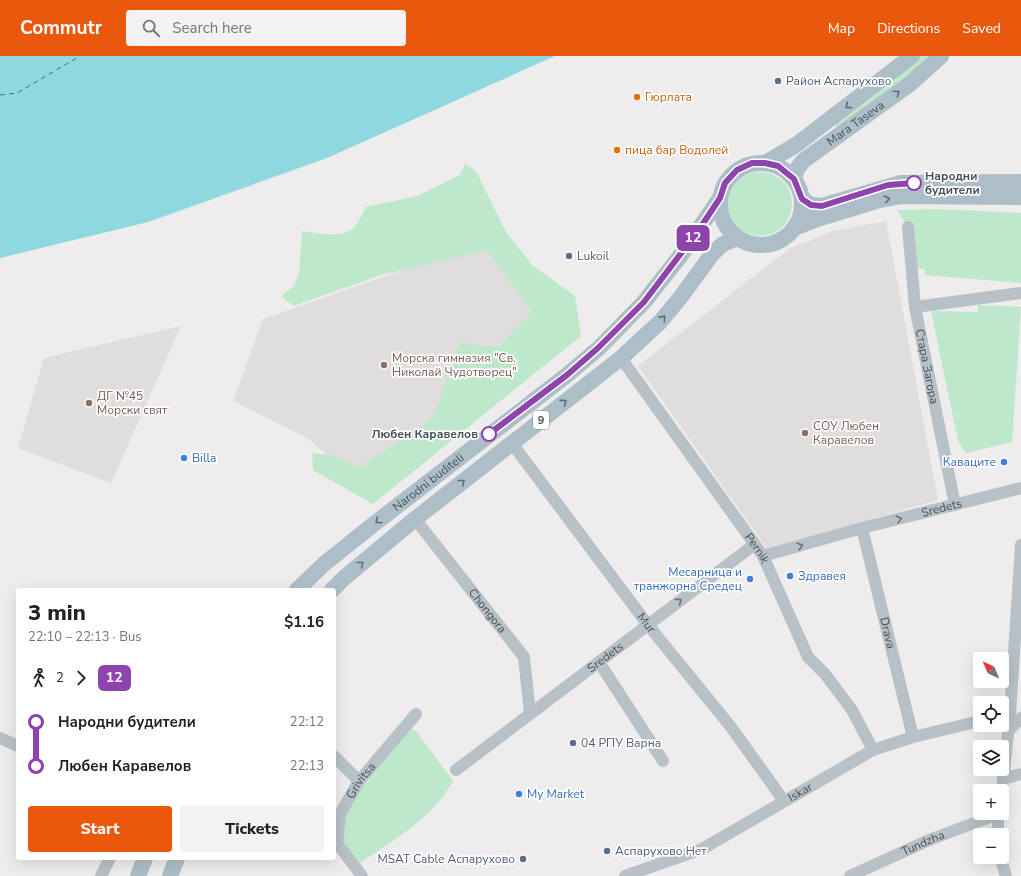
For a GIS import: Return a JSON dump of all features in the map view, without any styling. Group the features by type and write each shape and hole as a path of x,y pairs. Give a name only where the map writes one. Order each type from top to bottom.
{"main road":[{"name":"Mara Taseva","path":"765,163 796,145 912,56"},
{"name":"Mara Taseva","path":"794,179 797,169 803,161 910,84 941,56"},
{"name":"9","path":"720,198 725,183 737,170 752,163 765,163"},
{"path":"720,198 720,210 723,220 728,230 737,238 751,244 767,245 782,239 794,228 801,214 802,199 794,179 778,166 765,163"},
{"path":"802,199 811,205 822,206 901,183 1021,182"},
{"path":"794,228 823,217 876,201 901,196 1021,197"},
{"name":"Narodni buditeli","path":"299,588 324,564 367,529 567,375 598,348 644,302 681,255 720,198"},
{"name":"Narodni buditeli","path":"334,588 415,519 511,442 621,358 660,322 680,298 713,253 723,244 737,238"},
{"path":"138,876 144,860"},
{"path":"170,876 176,860"}],"street":[{"name":"Стара Загора","path":"908,228 915,307 955,504"},
{"path":"915,307 1021,293"},
{"name":"Pernik","path":"621,358 763,556 808,657 825,674 852,710 873,750"},
{"name":"Mur","path":"511,442 648,625 731,727 784,801"},
{"name":"Sredets","path":"763,556 862,528 1021,488"},
{"name":"Chongora","path":"415,519 524,657 530,714"},
{"name":"Drava","path":"862,528 912,737"},
{"name":"Sredets","path":"456,770 755,544"},
{"path":"1003,784 1011,716 1021,545"},
{"path":"599,662 663,761"},
{"name":"Grivitsa","path":"362,876 337,843 340,814 359,781 416,714"},
{"name":"Iskar","path":"625,876 702,849 873,750 912,737 973,723"},
{"path":"0,738 16,745"},
{"path":"336,758 359,781"},
{"path":"1003,779 1021,774"},
{"name":"Tundzha","path":"850,876 930,840 982,820"},
{"path":"102,876 109,860"},
{"path":"1002,864 1006,876"}],"shaded area":[{"name":"СОУ Любен Каравелов","path":"886,221 938,500 767,549 638,366 789,249 833,231"},
{"name":"Морска гимназия \"Св. Николай Чудотворец\"","path":"503,235 570,329 362,485 307,438 233,401 263,319"},
{"name":"ДГ №45 Морски свят","path":"181,326 111,483 18,448 44,358"}],"green space":[{"path":"912,56 941,56 841,132 831,119"},
{"path":"465,164 476,171 506,232 532,265 575,296 581,336 373,504 313,470 312,453 330,455 361,468 434,417 459,343 499,347 532,311 487,250 381,275 293,306 281,296 294,286 299,273 302,231 331,235 345,233 357,224 366,207 417,196 460,175"},
{"path":"760,172 772,175 783,181 789,192 792,204 789,216 783,227 772,233 760,236 748,233 737,227 731,216 728,204 731,192 737,181 748,175"},
{"path":"937,209 1021,213 1021,283 925,275 925,269 911,268 908,227 897,210"},
{"path":"978,305 1021,307 1012,442 966,453 958,441 931,311 978,312"},
{"path":"412,729 417,732 453,781 435,806 424,817 399,837 360,863 342,840 345,816 352,801 407,731"}],"water":[{"path":"0,56 555,56 327,158 148,222 0,258"}],"ferry route":[{"path":"0,95 17,93 80,56"}],"bus line":[{"name":"12","path":"489,434 567,375 598,348 644,302 681,255 708,217 720,198 725,183 737,170 752,163 765,163 778,166 794,179 799,188 802,199 811,205 822,206 888,185 914,183"}],"place":[{"name":"Район Аспарухово","path":"778,81"},
{"name":"Гюрлата","path":"637,97"},
{"name":"пица бар Водолей","path":"617,150"},
{"name":"Народни будители","path":"914,183"},
{"name":"Lukoil","path":"569,256"},
{"name":"Морска гимназия \"Св. Николай Чудотворец\"","path":"384,365"},
{"name":"ДГ №45 Морски свят","path":"89,403"},
{"name":"СОУ Любен Каравелов","path":"805,433"},
{"name":"Любен Каравелов","path":"489,434"},
{"name":"Billa","path":"184,458"},
{"name":"Каваците","path":"1004,462"},
{"name":"Здравея","path":"790,576"},
{"name":"Месарница и транжорна Средец","path":"750,579"},
{"name":"04 РПУ Варна","path":"573,743"},
{"name":"My Market","path":"519,794"},
{"name":"Аспарухово Нет","path":"607,851"},
{"name":"MSAT Cable Аспарухово","path":"523,859"}]}
